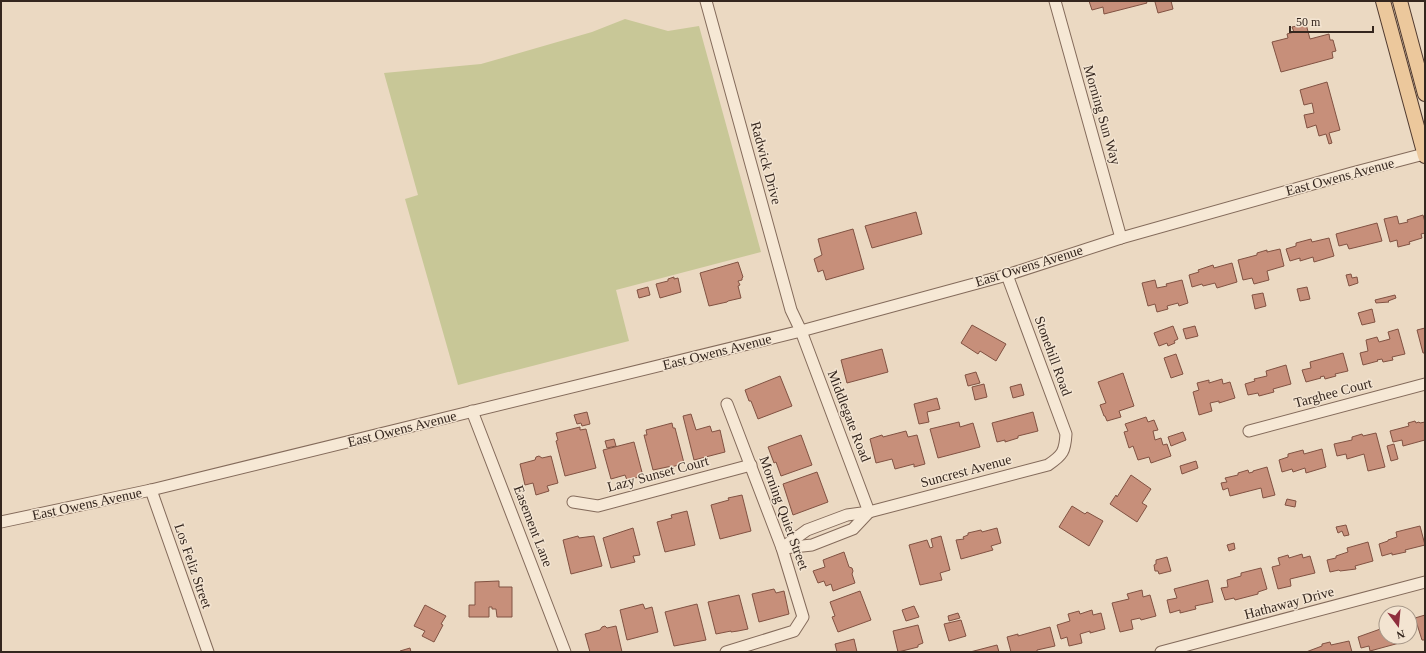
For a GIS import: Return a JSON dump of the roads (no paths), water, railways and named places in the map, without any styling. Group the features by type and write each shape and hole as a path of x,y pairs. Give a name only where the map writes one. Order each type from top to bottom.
{"main road":[{"path":"1383,1 1425,155"},
{"path":"1400,1 1425,94"}],"street":[{"name":"Radwick Drive","path":"706,1 791,310 801,331"},
{"name":"Morning Sun Way","path":"1055,1 1120,238"},
{"name":"East Owens Avenue","path":"1,522 151,490 801,331 1007,275 1120,238 1352,173 1425,155"},
{"name":"Stonehill Road","path":"1007,275 1066,434 1065,448"},
{"name":"Middlegate Road","path":"801,331 869,512"},
{"name":"Targhee Court","path":"1249,431 1425,384"},
{"name":"Morning Quiet Street","path":"726,652 794,631 803,617 782,548 727,404"},
{"name":"Easement Lane","path":"472,412 565,652"},
{"name":"Suncrest Avenue","path":"782,548 807,530 847,515 869,512 1048,465 1058,459 1065,448"},
{"name":"Lazy Sunset Court","path":"573,502 598,506 751,465"},
{"name":"Los Feliz Street","path":"151,490 208,652"},
{"path":"782,548 812,545 853,529 869,512"},
{"path":"818,526 823,540"},
{"name":"Hathaway Drive","path":"1161,652 1425,582"}]}
